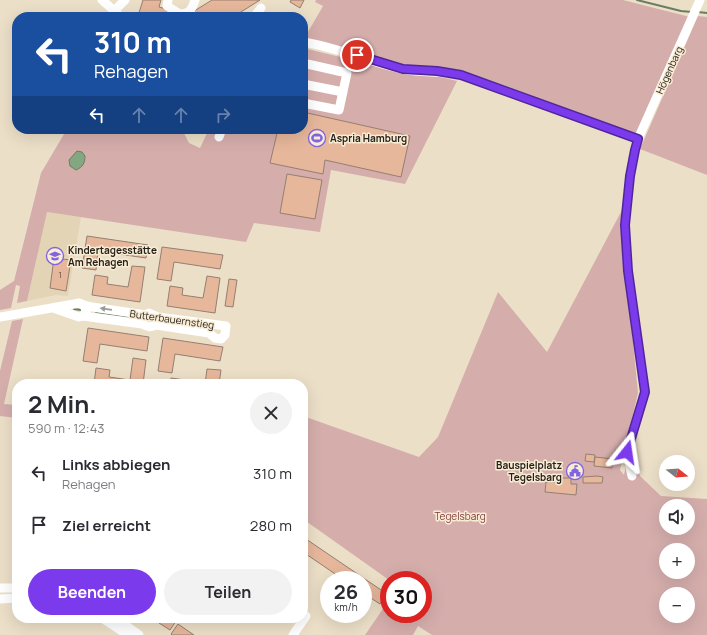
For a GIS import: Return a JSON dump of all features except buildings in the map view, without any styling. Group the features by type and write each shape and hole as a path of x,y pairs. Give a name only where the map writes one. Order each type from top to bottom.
{"street":[{"path":"102,0 116,12"},
{"path":"119,12 125,0"},
{"path":"168,0 167,6 177,12"},
{"path":"188,12 191,10 195,0"},
{"name":"Högenbarg","path":"632,476 628,460 628,447 644,397 645,386 628,271 625,220 630,176 638,139 699,3"},
{"path":"258,12 261,8"},
{"path":"308,43 403,69 437,71 461,75 638,139"},
{"path":"308,64 347,73 339,110 308,104"},
{"path":"308,85 343,92"},
{"name":"Butterbauernstieg","path":"0,317 79,303 92,307 146,315 149,314 157,321 209,333 215,338 221,339 224,335 226,326 157,321"},
{"path":"83,316 86,311 86,307 84,305"},
{"name":"Butterbauernstieg","path":"53,308 75,316 142,324 148,327 152,327 157,321"},
{"path":"0,588 12,588"},
{"path":"0,598 12,598"},
{"path":"114,623 128,635"},
{"path":"116,623 138,635"},
{"path":"293,635 301,623"}],"shaded area":[{"path":"77,151 82,152 85,158 82,166 76,170 70,166 69,160"},
{"name":"Kindertagesstätte Am Rehagen","path":"46,212 81,217 68,296 56,295 27,301"}],"green space":[{"path":"316,0 623,0 690,17 636,136 463,73 405,67 308,41 308,32 323,6 315,2"},
{"path":"698,16 707,17 707,175 640,149"},
{"path":"308,49 407,73 436,76 457,81 405,184 331,170 320,232 254,223 246,242 47,212 27,301 17,303 20,286 16,285 11,308 0,310 0,290 14,281 41,173 64,134 184,134 189,143 200,148 207,134 308,134"},
{"name":"Tegelsbarg","path":"622,210 621,219 638,393 620,470 624,475 628,456 635,458 640,476 661,496 707,499 707,635 432,635 418,626 413,635 365,635 380,613 380,623 432,623 432,571 380,571 380,574 308,523 308,418 419,457 438,437 498,292 547,352"},
{"path":"23,319 4,404 12,405 12,417 0,416 0,371 12,321"}],"waterway":[{"path":"637,0 681,11 692,12"},
{"path":"698,12 707,13"},
{"path":"74,309 81,310"},
{"path":"96,312 152,320"}],"place":[{"name":"Aspria Hamburg","path":"317,138"},
{"name":"Kindertagesstätte Am Rehagen","path":"55,256"},
{"name":"Bauspielplatz Tegelsbarg","path":"575,471"}],"route":[{"path":"357,55 403,69 437,71 461,75 638,139 630,176 625,225 628,271 645,392 627,452"}]}
